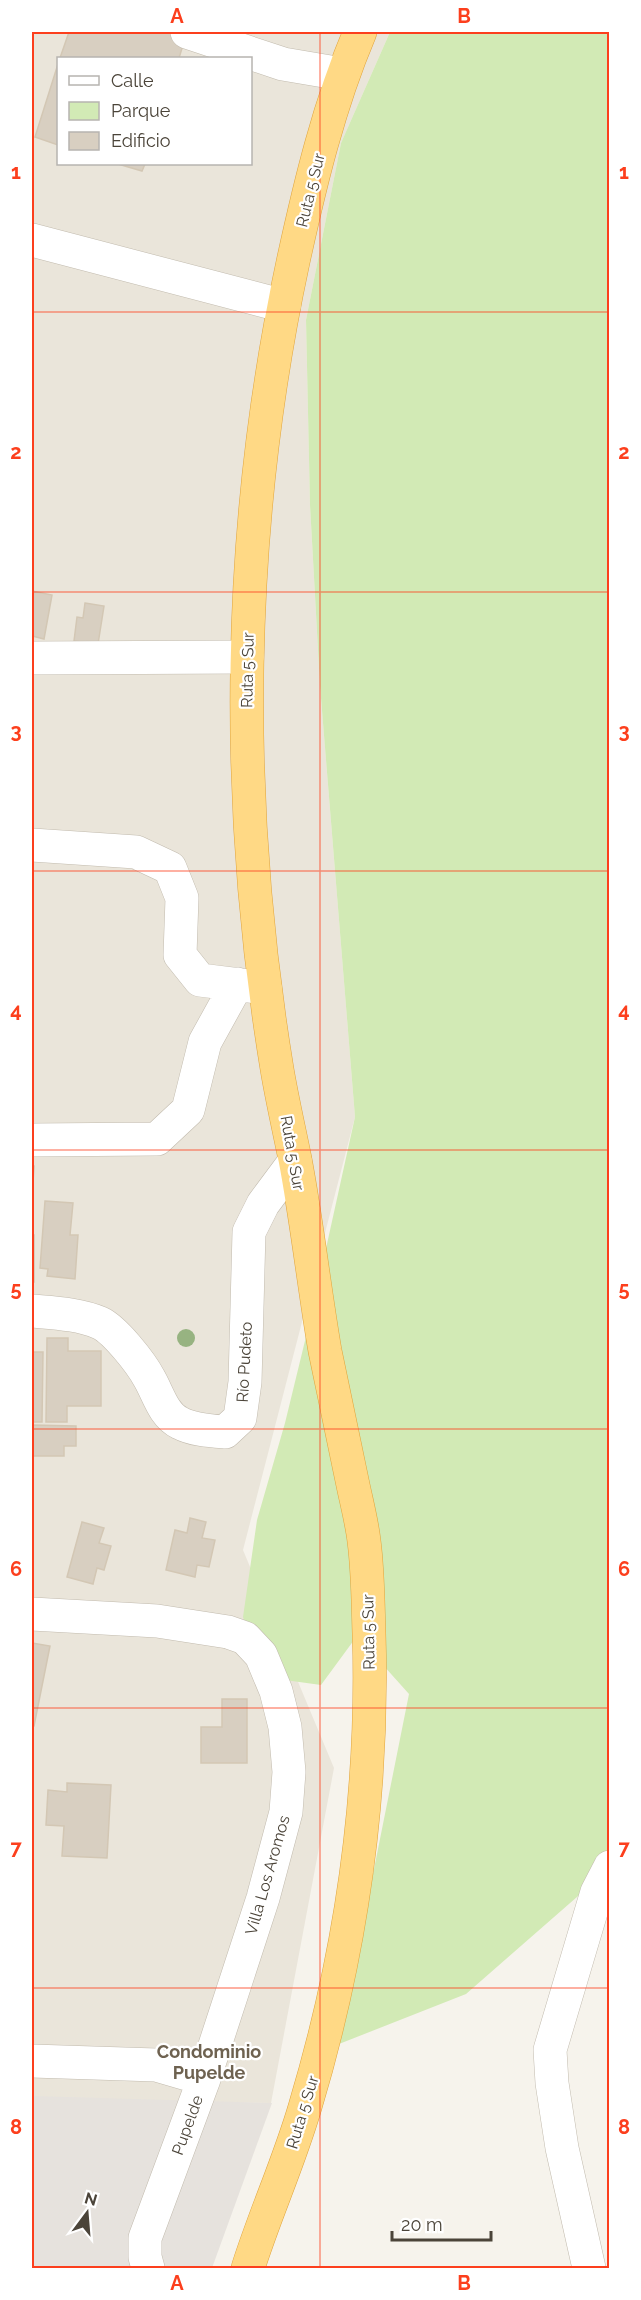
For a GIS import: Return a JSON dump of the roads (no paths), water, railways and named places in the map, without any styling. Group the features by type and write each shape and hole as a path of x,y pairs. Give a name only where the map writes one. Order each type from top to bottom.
{"highway":[{"name":"Ruta 5 Sur","path":"248,2268 305,2107 342,1957 355,1881 364,1800 369,1717 369,1635 364,1541 325,1350 295,1161 278,1075 251,986 255,905 249,823 247,657 250,568 258,481 269,393 284,306 320,150 342,74 360,32"}],"street":[{"path":"187,32 250,41 283,64 342,74"},
{"path":"32,240 284,306"},
{"path":"32,658 247,657"},
{"path":"32,845 136,852 170,868 182,898 180,955 200,980 251,986"},
{"path":"32,1140 157,1139 188,1110 205,1042 251,986"},
{"name":"Río Pudeto","path":"32,1311 72,1315 102,1323 127,1347 148,1376 164,1407 178,1423 202,1430 225,1432 240,1418 245,1382 249,1232 263,1204 295,1161"},
{"name":"Villa Los Aromos","path":"32,1614 157,1621 228,1632 245,1638 261,1654 276,1691 285,1727 289,1772 286,1812 263,1898 204,2079"},
{"path":"589,2268 562,2148 552,2082 550,2050 597,1892 609,1867"},
{"name":"Pupelde","path":"32,2061 156,2065 204,2079 145,2238 145,2257 148,2268"}],"district":[{"name":"Condominio Pupelde","path":"209,2062"}]}
